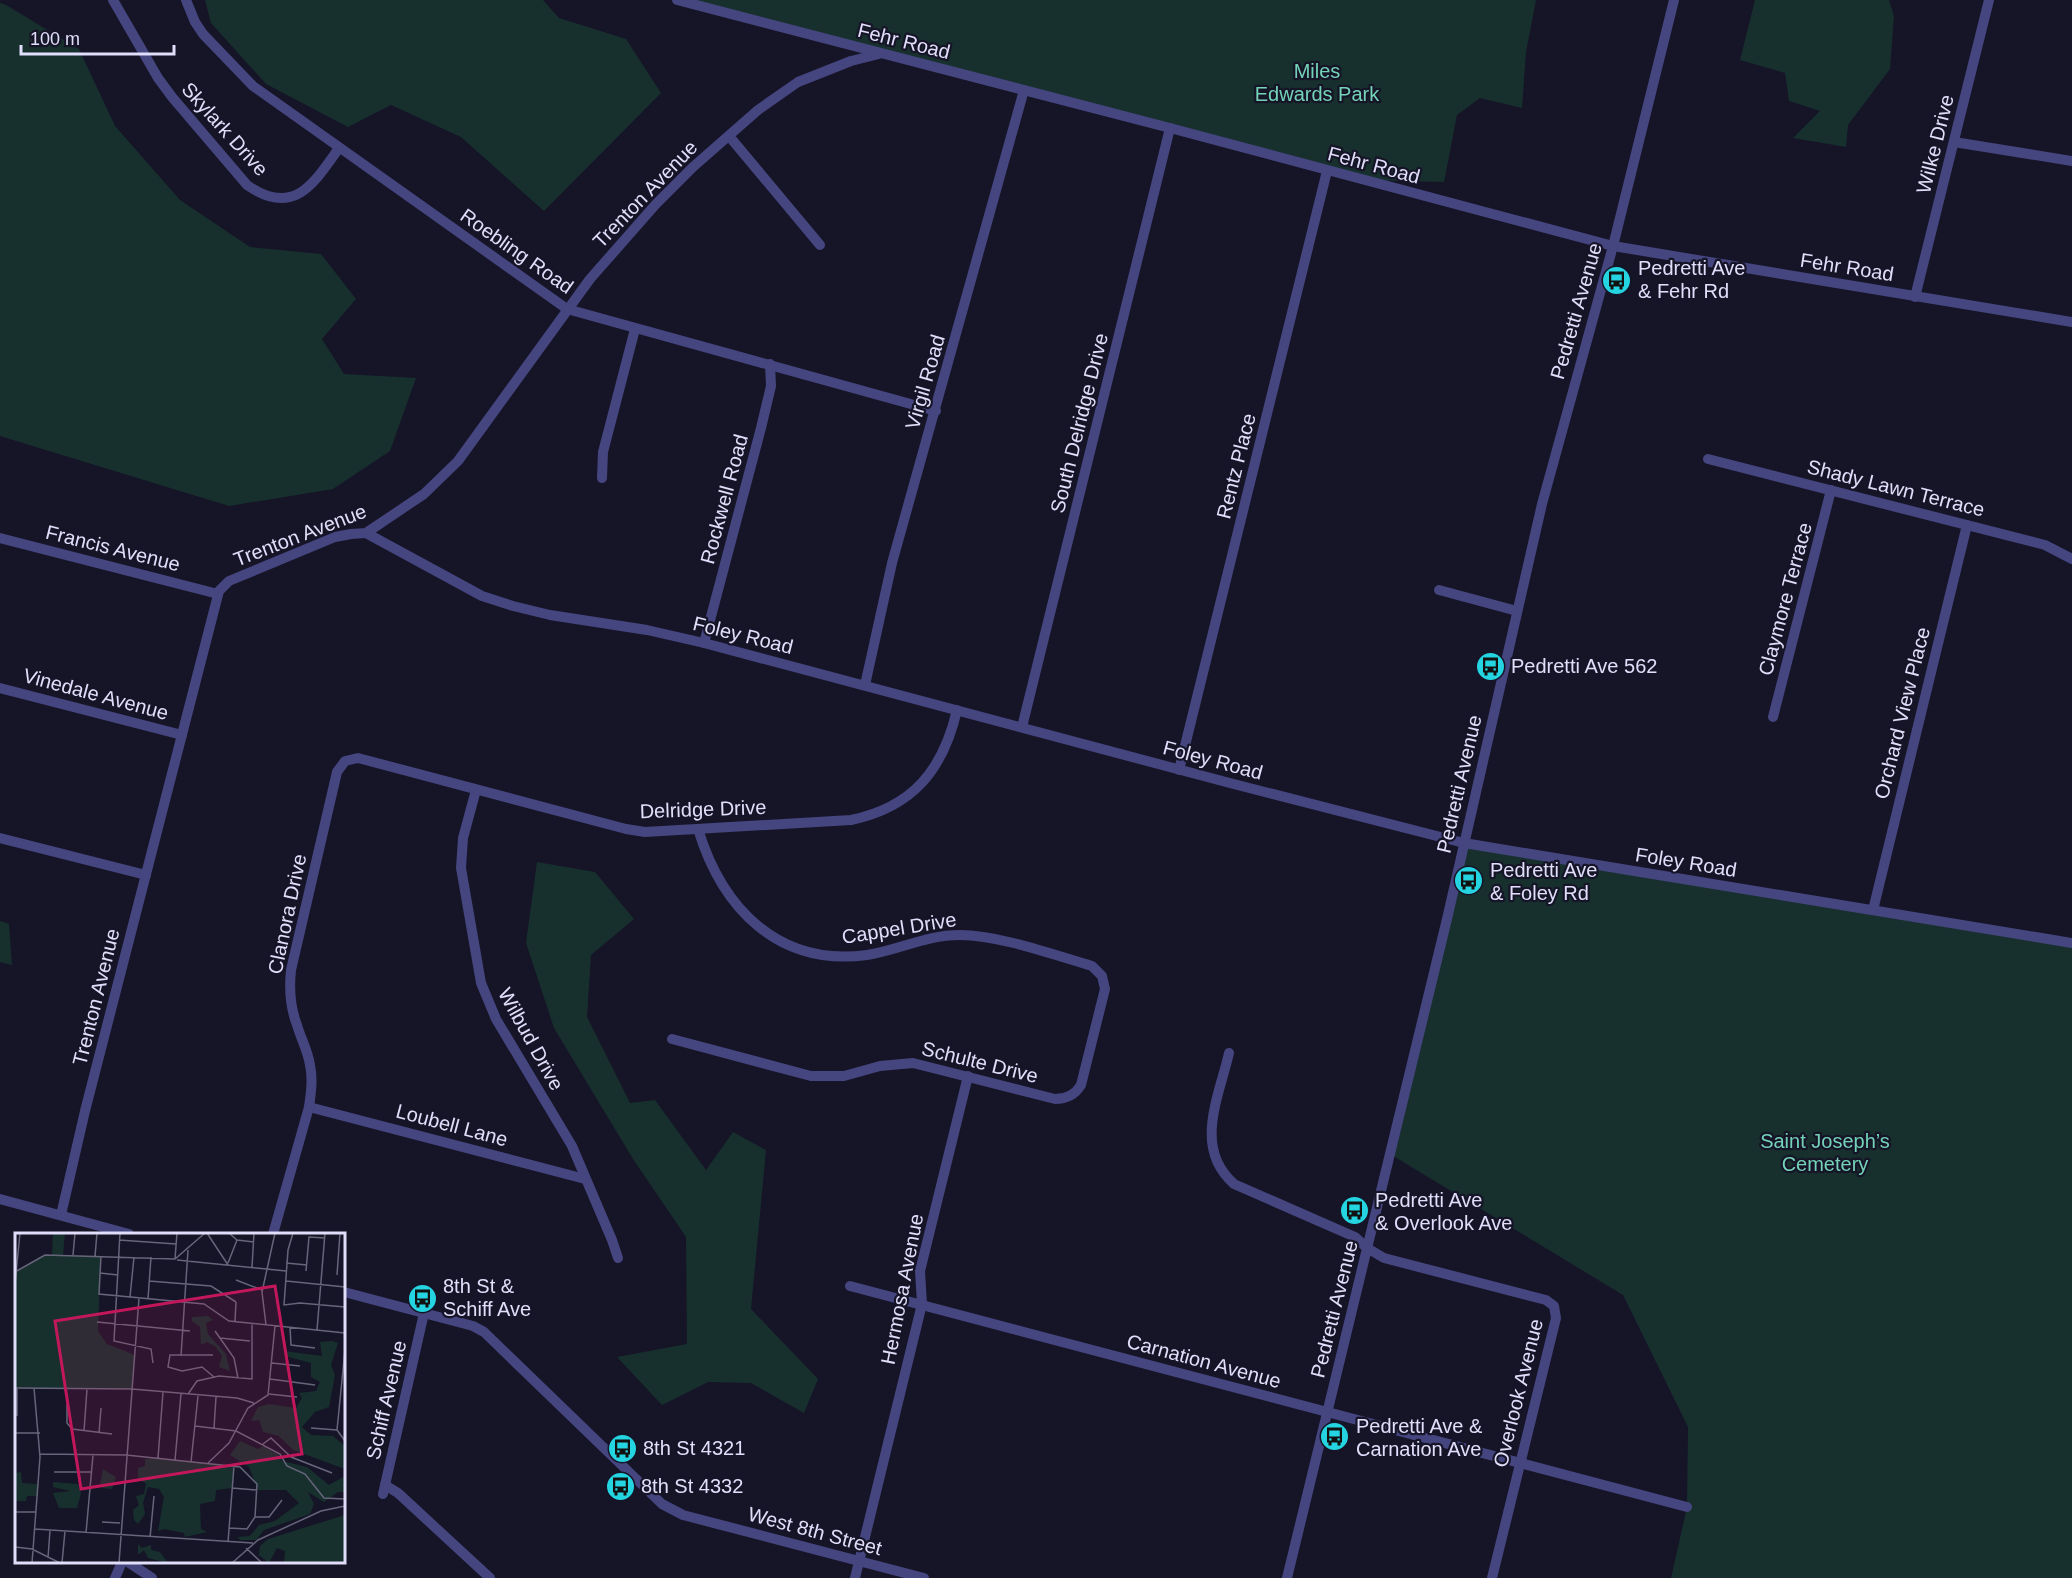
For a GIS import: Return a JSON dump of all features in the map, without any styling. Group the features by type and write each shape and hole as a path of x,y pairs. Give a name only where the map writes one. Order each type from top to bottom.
{"street":[{"name":"Skylark Drive","path":"113,0 158,78 172,97 248,185 259,193 282,198 300,194 315,182 339,148"},
{"name":"Roebling Road","path":"186,0 203,34 252,86 567,309 936,411"},
{"name":"Fehr Road","path":"677,0 1613,246 2072,322"},
{"name":"Pedretti Avenue","path":"1287,1578 1464,843 1517,611 1577,372 1613,246 1674,0"},
{"name":"Wilke Drive","path":"1915,297 1989,0"},
{"name":"Trenton Avenue","path":"61,1215 85,1111 218,594 229,581 302,550 335,537 366,533 424,494 458,461 567,309 617,246 656,204 758,110 798,82 851,61 879,54"},
{"name":"Virgil Road","path":"865,685 892,563 1024,90"},
{"name":"South Delridge Drive","path":"1023,727 1170,128"},
{"path":"729,136 820,245"},
{"path":"1954,142 2072,161"},
{"name":"Rentz Place","path":"1179,770 1327,171"},
{"path":"602,478 603,452 635,328"},
{"name":"Rockwell Road","path":"704,643 771,386 770,364"},
{"name":"Shady Lawn Terrace","path":"1708,459 2045,545 2072,559"},
{"name":"Claymore Terrace","path":"1773,717 1831,490"},
{"name":"Orchard View Place","path":"1873,910 1967,525"},
{"name":"Foley Road","path":"366,533 482,596 513,606 550,615 647,630 704,643 1179,770 1464,843 2072,943"},
{"name":"Francis Avenue","path":"0,538 218,594"},
{"path":"1439,590 1517,611"},
{"name":"Vinedale Avenue","path":"0,688 182,735"},
{"name":"Delridge Drive","path":"364,760 626,829 645,832 851,820 879,813 909,796 932,771 948,742 957,710"},
{"name":"Clanora Drive","path":"273,1233 309,1107 312,1081 307,1049 290,999 291,970 337,772 345,761 358,758 364,760"},
{"name":"Wilbud Drive","path":"476,790 463,838 461,867 481,983 496,1019 572,1146 618,1258"},
{"name":"Cappel Drive","path":"698,829 712,868 735,905 759,928 792,946 811,952 850,956 879,953 937,936 969,936 997,940 1092,966"},
{"path":"0,838 146,875"},
{"name":"Schulte Drive","path":"672,1039 811,1076 844,1076 898,1063 927,1065 1055,1099 1063,1099 1077,1092 1082,1085 1105,989 1102,976 1092,966"},
{"name":"Overlook Avenue","path":"1229,1053 1211,1128 1212,1152 1220,1170 1234,1184 1355,1237 1367,1248 1384,1258 1546,1300 1554,1306 1556,1318 1492,1578"},
{"name":"Hermosa Avenue","path":"855,1578 922,1304 920,1271 968,1076"},
{"name":"Loubell Lane","path":"309,1107 585,1179"},
{"path":"0,1199 125,1233"},
{"name":"Carnation Avenue","path":"850,1286 1687,1507"},
{"name":"West 8th Street","path":"345,1292 473,1326 483,1332 672,1510 683,1515 924,1578"},
{"name":"Schiff Avenue","path":"424,1313 384,1490 398,1493 490,1578"},
{"path":"115,1578 122,1563"},
{"path":"130,1563 152,1578"}],"green space":[{"path":"205,0 543,0 559,18 626,39 661,93 544,211 461,137 391,105 348,127 266,84 211,23"},
{"name":"Miles Edwards Park","path":"677,0 1536,0 1526,52 1522,108 1480,98 1457,115 1444,182 1361,180"},
{"path":"1755,0 1889,0 1894,16 1890,69 1848,125 1846,147 1793,138 1820,111 1789,101 1785,73 1740,60"},
{"path":"0,3 79,49 115,126 180,200 250,247 321,254 356,299 322,339 344,374 416,378 390,451 333,489 229,506 0,436"},
{"name":"Saint Joseph’s Cemetery","path":"1464,843 2072,943 2072,1578 1671,1578 1687,1507 1688,1427 1623,1295 1390,1154"},
{"path":"537,862 595,872 634,919 591,955 587,1017 630,1103 655,1100 706,1170 733,1132 766,1150 751,1309 818,1379 804,1413 751,1383 708,1382 662,1405 617,1357 687,1344 686,1237 633,1159 554,1028 526,943"},
{"path":"0,921 9,924 12,965 0,962"}],"place":[{"name":"Pedretti Ave & Fehr Rd","path":"1617,280"},
{"name":"Pedretti Ave 562","path":"1490,666"},
{"name":"Pedretti Ave & Foley Rd","path":"1469,881"},
{"name":"Pedretti Ave & Overlook Ave","path":"1354,1211"},
{"name":"8th St & Schiff Ave","path":"422,1298"},
{"name":"Pedretti Ave & Carnation Ave","path":"1335,1437"},
{"name":"8th St 4321","path":"622,1448"},
{"name":"8th St 4332","path":"620,1486"}]}
